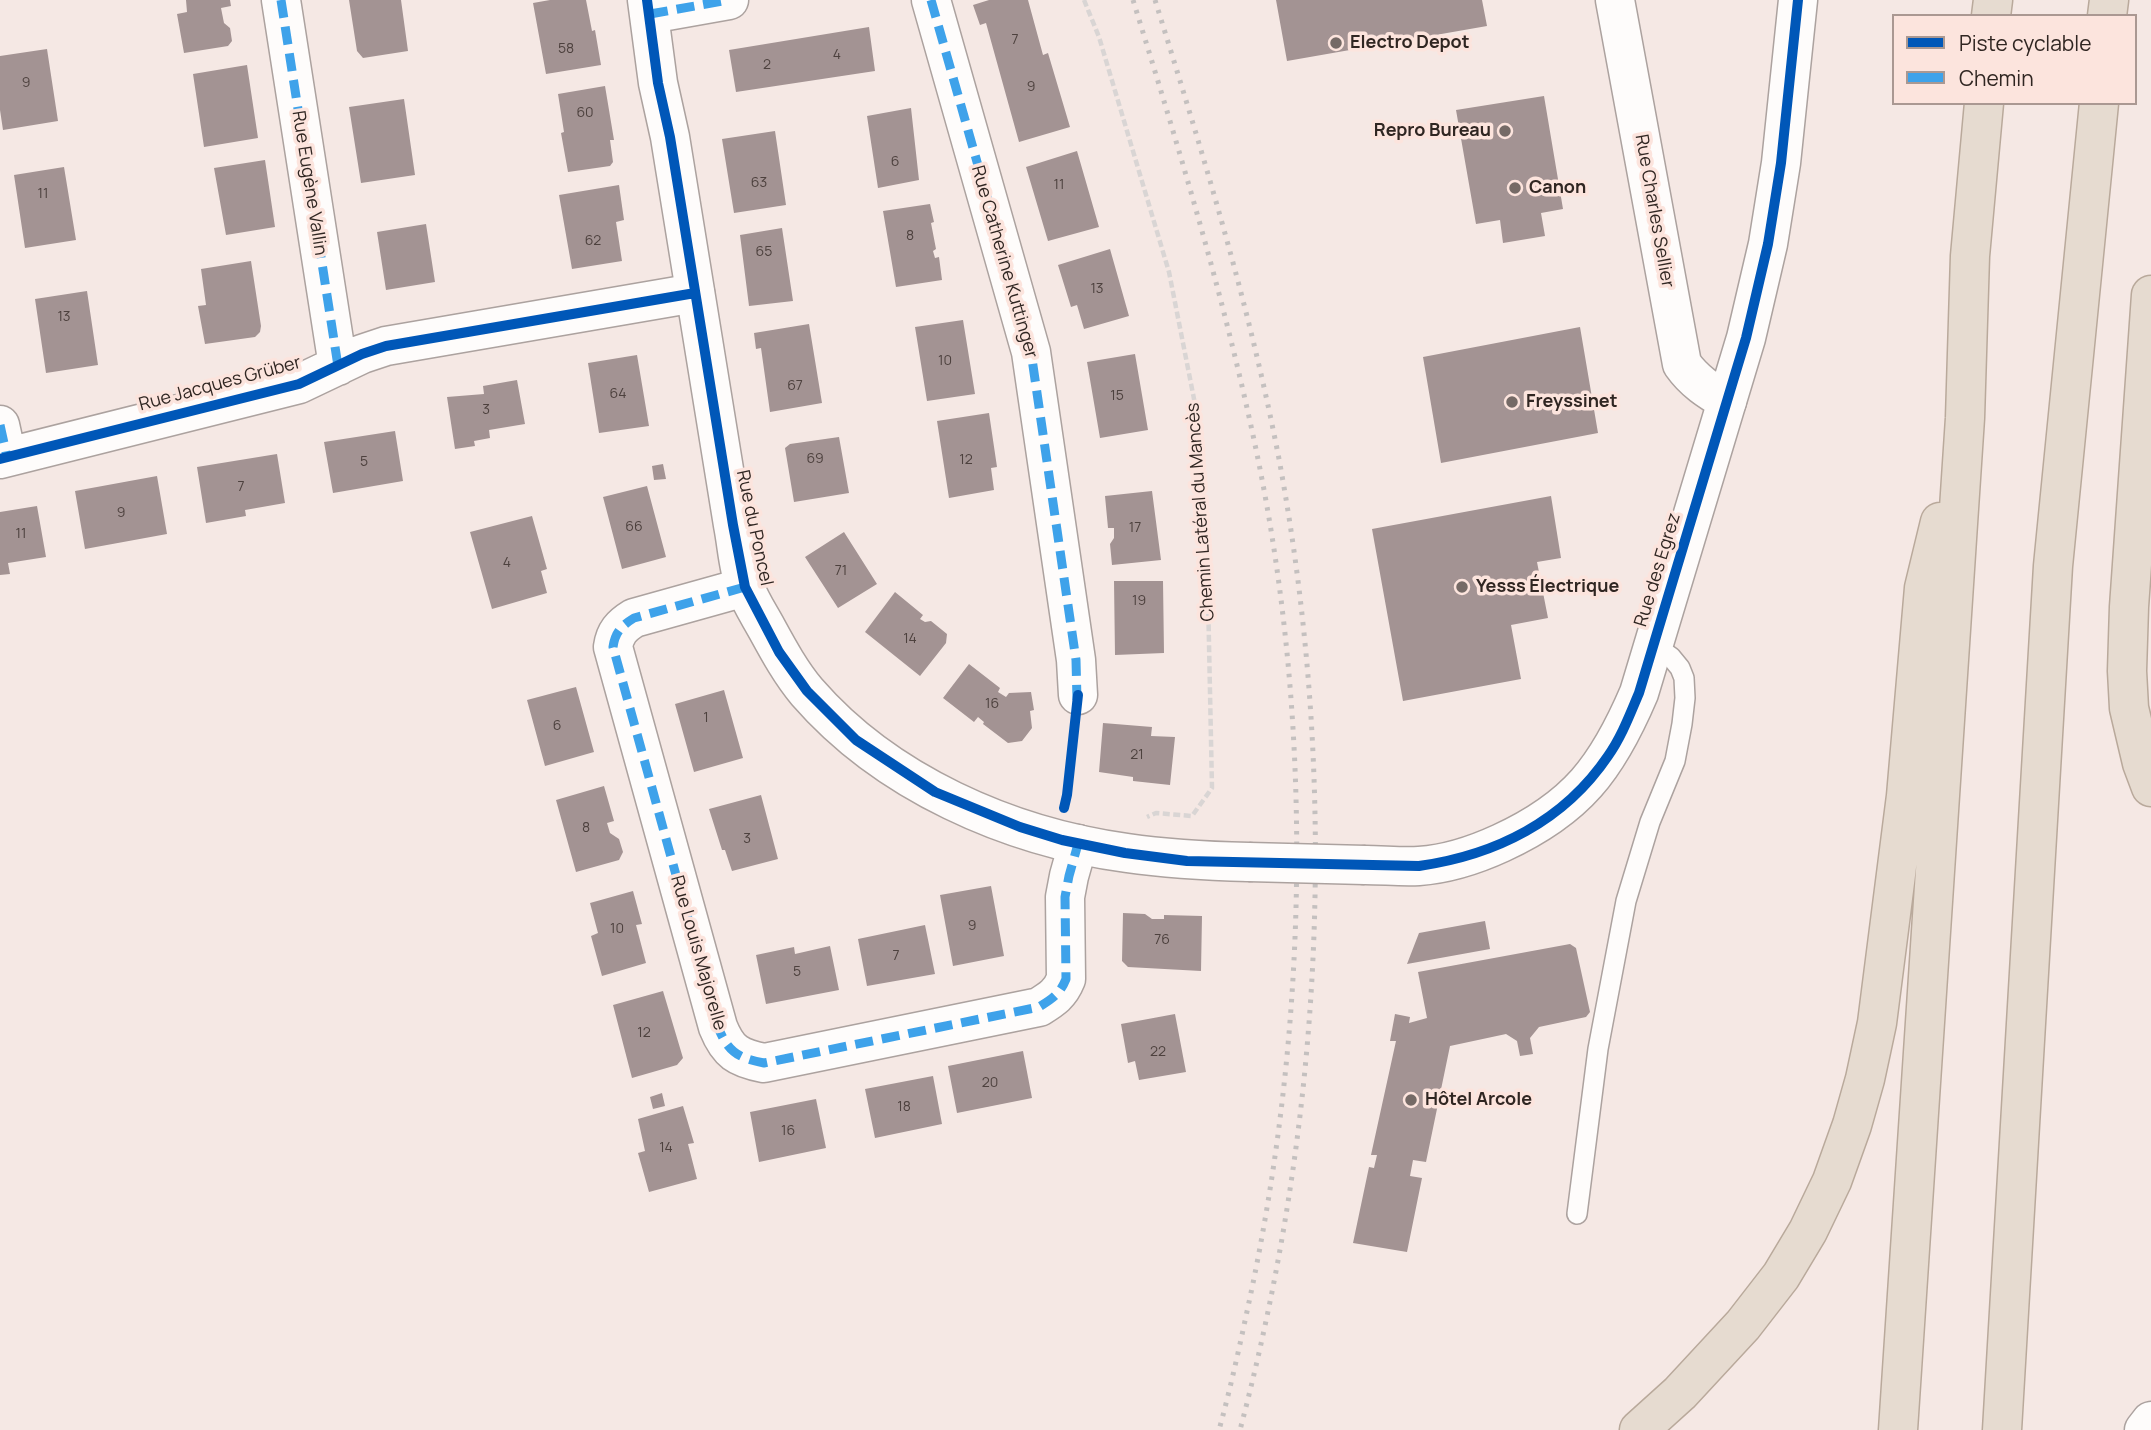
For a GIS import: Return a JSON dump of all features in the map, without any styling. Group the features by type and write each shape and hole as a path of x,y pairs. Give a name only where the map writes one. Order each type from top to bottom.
{"highway":[{"path":"1898,1430 1965,418 1970,256 1983,105"},
{"path":"2002,1430 2053,566 2099,105"},
{"path":"2151,295 2127,671 2129,708 2142,763 2151,787"},
{"path":"1639,1430 1680,1392 1743,1325 1781,1276 1808,1231 1832,1181 1852,1125 1877,1023 1906,796 1924,588 1965,418"}],"street":[{"name":"Rue Eugène Vallin","path":"281,0 338,366"},
{"path":"648,7 729,0"},
{"name":"Rue Catherine Kuttinger","path":"931,0 1031,352 1076,660 1077,695"},
{"name":"Rue Charles Sellier","path":"1615,0 1682,364 1706,389 1727,401"},
{"name":"Rue des Egrez","path":"1249,862 1419,866 1454,861 1516,836 1553,814 1591,779 1610,754 1639,693 1746,338 1769,244 1781,163 1798,0"},
{"name":"Rue du Poncel","path":"648,7 745,587 779,652 807,691 856,740 935,792 1020,827 1078,844 1187,861 1249,862"},
{"name":"Rue Jacques Grüber","path":"2,447 299,384 362,354 386,346 695,293"},
{"name":"Rue Louis Majorelle","path":"745,587 634,618 623,625 614,637 613,647 718,1027 723,1041 733,1052 764,1063 1039,1007 1052,1000 1061,992 1066,979 1065,897 1078,844"},
{"path":"2144,1430 2151,1421"}],"lane":[{"path":"1577,1214 1598,1049 1626,901 1650,822 1675,761 1682,724 1684,678 1671,657 1654,645"}],"building":[{"path":"186,0 230,0 231,6 221,8 224,23 230,28 232,41 228,46 184,53 177,14 187,12"},
{"path":"349,0 401,0 408,51 363,58 357,51"},
{"path":"586,0 601,65 546,74 533,3"},
{"path":"989,0 1028,0 1043,55 1048,53 1070,127 1019,142 986,23 980,25 973,5"},
{"name":"Electro Depot","path":"1276,0 1482,0 1487,26 1287,61"},
{"path":"869,27 875,71 736,92 729,50"},
{"path":"47,49 58,121 3,130 0,110 0,56"},
{"path":"247,65 258,138 204,147 193,74"},
{"path":"605,86 614,140 610,140 613,162 610,166 568,172 558,94"},
{"path":"1544,96 1563,209 1541,213 1545,236 1503,243 1500,220 1476,224 1456,110"},
{"path":"404,99 415,175 361,183 349,107"},
{"path":"911,108 919,180 878,188 867,116"},
{"path":"775,131 786,205 734,213 722,139"},
{"path":"1077,151 1099,227 1048,241 1026,167"},
{"path":"265,160 275,227 226,235 214,168"},
{"path":"64,167 76,240 25,248 14,175"},
{"path":"619,185 624,220 616,222 622,261 572,269 559,195"},
{"path":"930,204 936,249 933,251 935,258 939,257 942,280 896,287 883,211"},
{"path":"426,224 435,282 386,290 377,232"},
{"path":"782,228 793,301 749,306 740,235"},
{"path":"1110,249 1129,316 1084,329 1077,305 1071,307 1058,265"},
{"path":"251,261 260,332 255,337 205,344 198,306 206,305 201,269"},
{"path":"87,291 98,365 46,373 35,299"},
{"path":"963,320 975,394 927,401 915,327"},
{"path":"809,324 822,403 770,412 761,348 756,349 754,333"},
{"name":"Freyssinet","path":"1580,327 1598,433 1441,463 1423,357"},
{"path":"1135,354 1148,430 1100,438 1087,362"},
{"path":"637,355 649,426 599,433 588,363"},
{"path":"517,380 525,424 489,430 490,438 474,441 475,446 455,449 447,397 484,394 483,386"},
{"path":"989,413 997,467 991,468 994,490 949,498 937,421"},
{"path":"395,431 403,481 333,493 324,442"},
{"path":"839,437 849,493 794,502 785,448 790,444"},
{"path":"277,454 285,503 245,510 246,516 206,523 197,467"},
{"path":"663,464 666,479 654,480 652,466"},
{"path":"157,476 167,534 85,549 75,491"},
{"path":"647,486 666,557 622,569 603,497"},
{"path":"1152,491 1161,560 1112,565 1110,544 1114,538 1114,528 1108,528 1105,496"},
{"name":"Yesss Électrique","path":"1551,496 1561,558 1537,562 1548,618 1511,625 1521,679 1403,701 1372,529"},
{"path":"37,506 46,557 8,563 10,574 0,575 0,512"},
{"path":"532,516 547,569 541,571 547,593 492,609 470,532"},
{"path":"844,532 877,584 838,608 805,557"},
{"path":"1114,581 1163,581 1164,653 1115,655"},
{"path":"895,592 923,615 920,619 931,621 947,634 946,643 920,676 865,632"},
{"path":"969,664 1000,688 998,692 1006,697 1009,693 1031,692 1034,710 1030,711 1032,728 1022,741 1008,743 978,717 974,722 943,698"},
{"path":"576,687 594,752 545,766 527,700"},
{"path":"724,690 743,758 694,772 675,704"},
{"path":"1103,723 1152,727 1151,736 1175,737 1170,785 1133,781 1133,777 1099,772"},
{"path":"604,786 614,821 607,823 610,833 619,839 623,852 619,860 576,872 556,800"},
{"path":"761,795 778,859 732,871 709,809"},
{"path":"991,886 1004,956 953,966 940,895"},
{"path":"633,891 642,924 636,925 646,963 602,976 591,936 598,933 590,903"},
{"path":"1123,913 1145,914 1152,919 1164,919 1164,915 1202,916 1201,971 1128,967 1122,961"},
{"path":"1485,921 1490,949 1407,964 1419,933"},
{"path":"925,925 935,974 867,986 858,939"},
{"name":"Hôtel Arcole","path":"1570,944 1576,948 1590,1012 1586,1017 1539,1027 1530,1038 1533,1054 1520,1056 1517,1041 1506,1034 1450,1046 1426,1162 1413,1160 1410,1176 1422,1178 1407,1252 1353,1243 1369,1167 1374,1168 1377,1155 1371,1155 1396,1041 1390,1041 1395,1014 1410,1017 1409,1023 1427,1018 1418,972"},
{"path":"830,946 839,990 766,1004 756,955 794,947 795,954"},
{"path":"663,991 683,1058 677,1065 632,1078 613,1005"},
{"path":"1175,1014 1186,1072 1139,1080 1135,1061 1128,1063 1121,1024"},
{"path":"1023,1051 1032,1098 957,1113 948,1066"},
{"path":"933,1076 942,1124 875,1138 865,1089"},
{"path":"662,1093 665,1106 653,1109 650,1097"},
{"path":"816,1099 826,1148 759,1162 750,1112"},
{"path":"683,1106 694,1143 688,1144 697,1179 649,1192 638,1153 645,1151 638,1119"}],"railway":[{"path":"1133,0 1217,285 1258,459 1276,561 1288,665 1295,769 1297,874 1293,978 1284,1082 1271,1186 1252,1288 1219,1430"},
{"path":"1155,0 1223,228 1267,401 1298,581 1310,703 1315,825 1314,947 1305,1068 1290,1190 1268,1310 1240,1430"}],"marked path":[{"path":"281,0 338,366"},
{"path":"650,14 729,0"},
{"path":"931,0 1031,352 1076,660 1077,700"},
{"path":"0,425 7,457"},
{"path":"745,587 634,618 619,630 613,647 718,1027 735,1052 747,1059 764,1063 1039,1007 1055,996 1066,979 1065,897 1078,844"}],"cycle path":[{"path":"647,0 658,83 670,137 745,587 779,652 807,691 856,740 935,792 1020,827 1062,840 1125,853 1187,861 1419,866 1475,853 1526,831 1549,816 1571,799 1590,779 1622,733 1639,693 1746,338 1768,244 1781,163 1798,0"},
{"path":"0,459 299,384 362,354 386,346 695,293"},
{"path":"1064,808 1078,695"}],"place":[{"name":"Electro Depot","path":"1336,43"},
{"name":"Repro Bureau","path":"1505,131"},
{"name":"Canon","path":"1515,188"},
{"name":"Freyssinet","path":"1512,402"},
{"name":"Yesss Électrique","path":"1462,587"},
{"name":"Hôtel Arcole","path":"1411,1100"}]}
